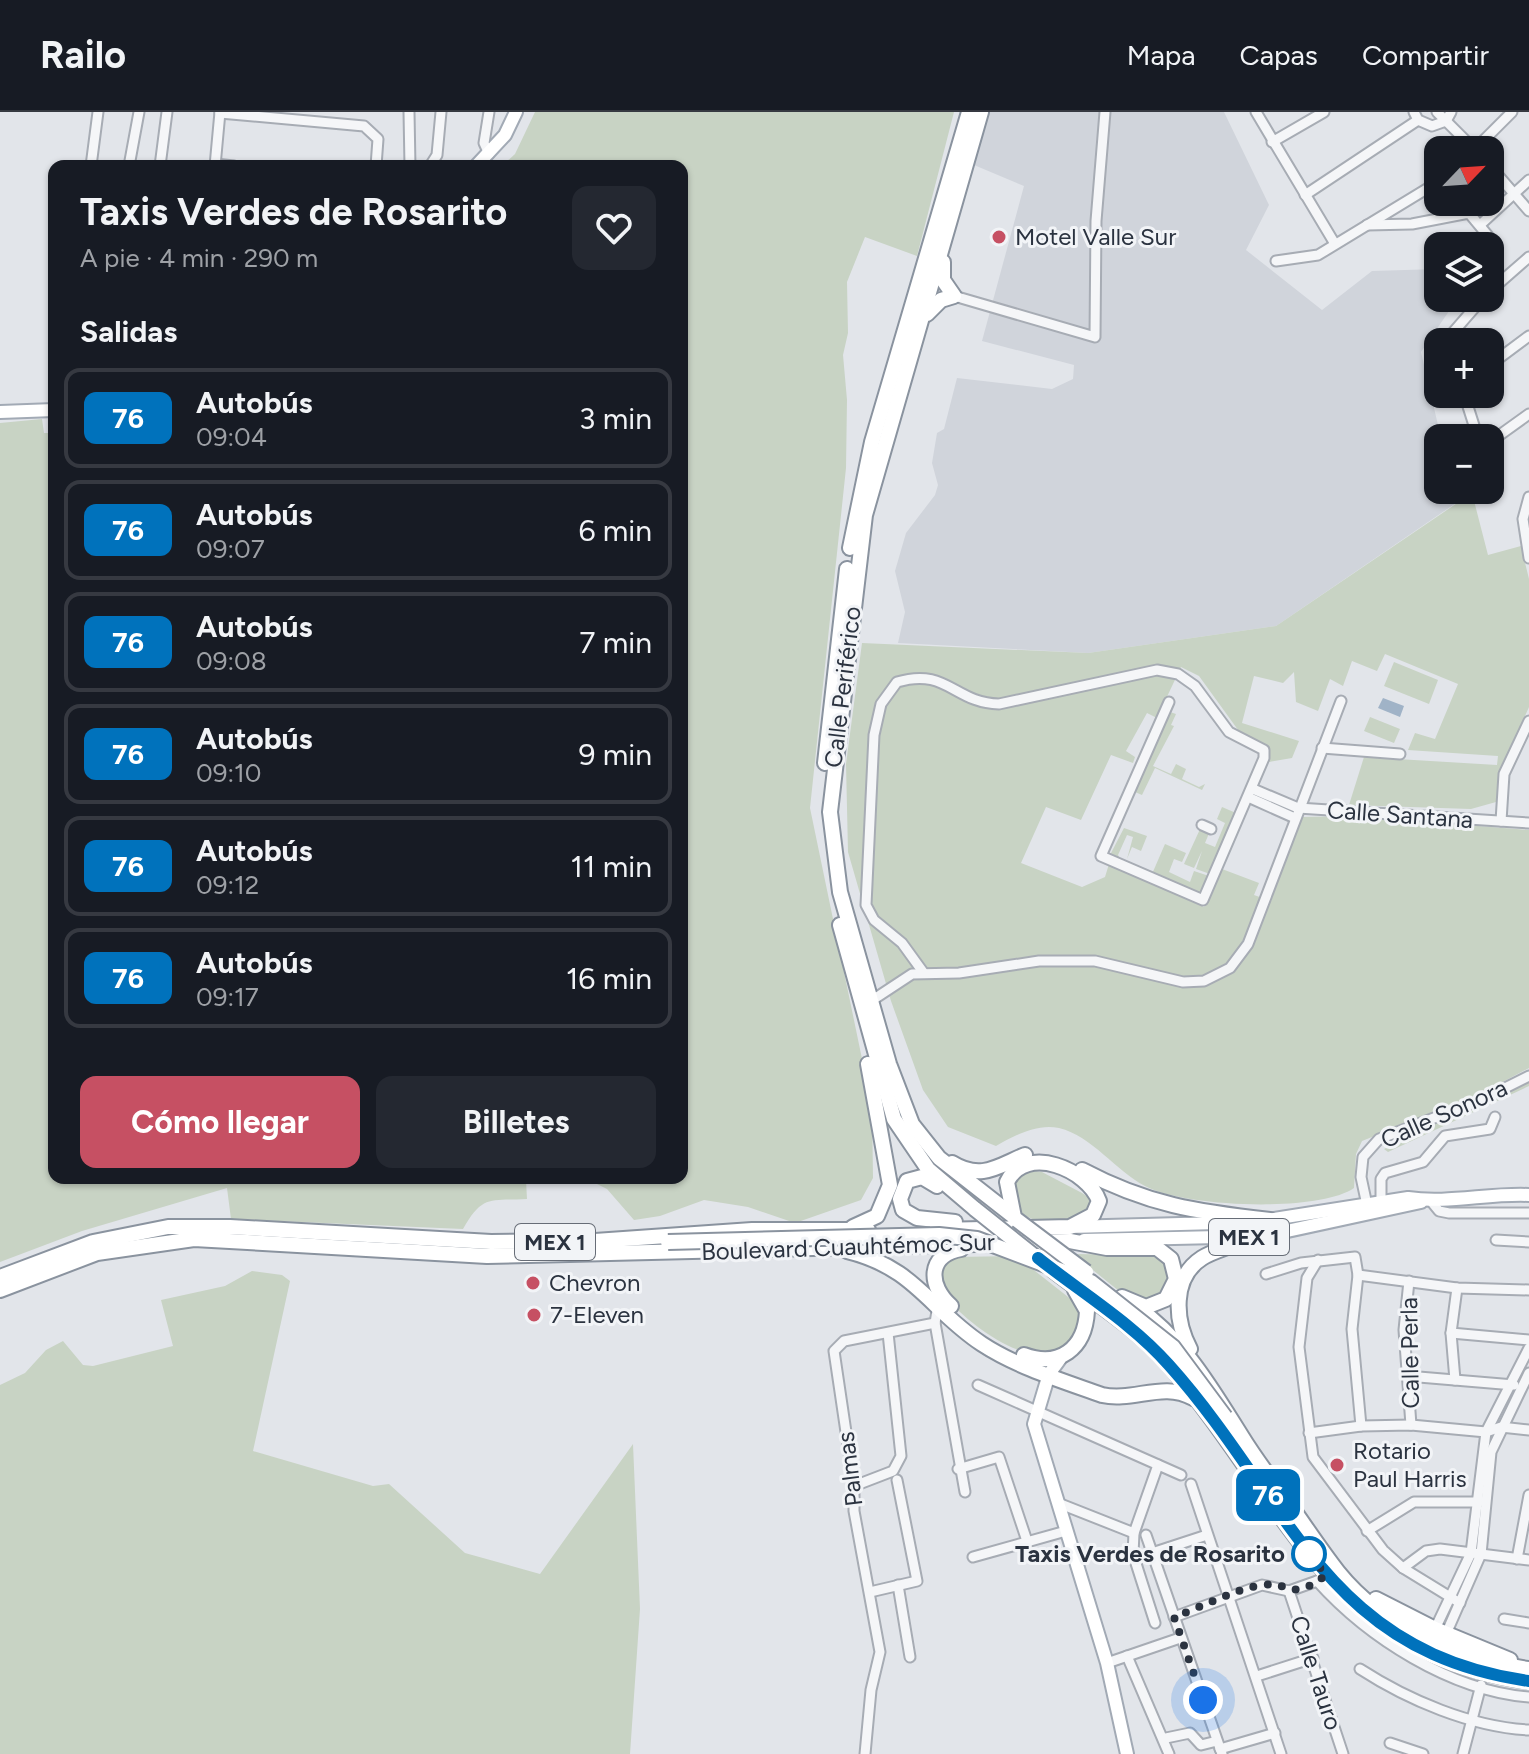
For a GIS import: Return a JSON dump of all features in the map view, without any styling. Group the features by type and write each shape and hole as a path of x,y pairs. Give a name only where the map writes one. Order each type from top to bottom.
{"highway":[{"name":"Calle Periférico","path":"978,113 923,321 865,515 831,790 832,834 840,892 902,1100 912,1124 931,1151 1168,1333 1201,1370"},
{"name":"Calle Periférico","path":"978,113 872,442 851,538 828,727 822,823 831,892 894,1119 913,1151 954,1193 1057,1273"},
{"path":"923,321 936,304 954,296 943,280 943,246"},
{"path":"841,1230 877,1216 890,1185 857,993"},
{"path":"931,1151 962,1169 987,1173 1026,1155 1041,1153 1140,1198 1190,1210 1270,1220"},
{"path":"1015,1218 1007,1195 1011,1175 1027,1163 1042,1162 1082,1180 1097,1196 1096,1212 1070,1234 1107,1248 1157,1248 1167,1254 1176,1279 1166,1299 1146,1307 1122,1297"},
{"path":"954,1193 916,1177 904,1186 901,1204 908,1215 917,1218 958,1222 982,1230"},
{"name":"MEX 1","path":"0,1277 93,1242 151,1230 200,1226 268,1236"},
{"name":"Boulevard Cuauhtémoc Sur","path":"268,1236 491,1242 650,1238 752,1230 982,1230 1070,1234"},
{"name":"Boulevard Cuauhtémoc Sur","path":"268,1236 487,1256 664,1248 835,1248 992,1243 1070,1234"},
{"path":"650,1238 664,1248 939,1235 977,1239 1061,1268 1099,1288 1173,1347 1327,1576 1383,1628 1428,1652 1474,1670 1529,1681"},
{"name":"MEX 1","path":"0,1290 81,1257 135,1244 268,1236"},
{"path":"1240,1445 1180,1328 1178,1310 1183,1284 1204,1257 1248,1237"},
{"path":"940,1302 933,1279 940,1258 953,1251 992,1243"},
{"path":"835,1248 887,1263 940,1302 985,1346 1046,1367 1111,1397 1170,1389 1199,1401"},
{"path":"1057,1273 1121,1321 1168,1363 1240,1445"},
{"path":"1046,1367 1076,1347 1087,1311 1075,1290 1057,1273"},
{"path":"1327,1576 1440,1632 1529,1668"},
{"path":"1327,1576 1415,1634 1462,1654 1529,1668"}],"main road":[{"path":"488,160 516,112"},
{"path":"488,160 510,141 524,112"},
{"path":"0,412 48,413"},
{"path":"0,418 48,414"},
{"name":"Boulevard Cuauhtémoc Sur","path":"1070,1234 1248,1237 1327,1224 1427,1200 1475,1195 1529,1195"},
{"name":"Boulevard Cuauhtémoc Sur","path":"1070,1234 1270,1220 1408,1198 1427,1200"},
{"path":"1046,1367 1034,1424 1107,1663 1127,1754"}],"street":[{"path":"92,160 98,112"},
{"path":"130,160 139,112"},
{"path":"161,160 167,112"},
{"path":"409,112 410,160"},
{"path":"434,160 437,155 441,112"},
{"path":"488,160 484,143 489,112"},
{"path":"954,296 1095,337 1096,221 1105,112"},
{"path":"1256,112 1335,244"},
{"path":"1272,142 1324,112"},
{"path":"1437,112 1448,116 1463,136"},
{"path":"1488,136 1512,112"},
{"path":"215,160 220,113 364,126 378,139 376,160"},
{"path":"1305,195 1416,116 1432,126 1448,116"},
{"path":"1481,224 1529,180"},
{"path":"1504,181 1529,211"},
{"path":"1276,261 1318,255 1424,190"},
{"path":"1367,225 1412,224 1469,213 1486,232"},
{"path":"1504,279 1529,257"},
{"path":"1457,328 1471,312"},
{"path":"1504,355 1529,336"},
{"path":"1504,432 1529,414"},
{"path":"1529,497 1523,519 1529,558"},
{"path":"923,972 914,955 880,926 866,905 874,735 881,704 897,682 933,677 982,703 999,704 1157,670 1178,674 1195,686 1229,732 1264,750 1250,793 1203,900 1101,856 1169,702"},
{"path":"871,1001 912,974 959,973 1039,961 1095,961 1183,982 1204,981 1230,968 1248,944 1341,701"},
{"path":"1529,721 1504,774 1501,821 1529,823"},
{"path":"1322,748 1400,754"},
{"name":"Calle Santana","path":"1250,793 1296,813 1501,821"},
{"name":"Calle Sonora","path":"1374,1204 1361,1177 1363,1157 1379,1139 1481,1100 1529,1076"},
{"path":"1374,1204 1385,1173 1423,1162 1445,1136 1490,1129 1495,1117"},
{"path":"1427,1200 1439,1211 1529,1213"},
{"path":"1496,1240 1529,1242"},
{"path":"1266,1274 1318,1260 1352,1255 1358,1260 1352,1329 1361,1426"},
{"path":"1318,1260 1307,1278 1299,1347 1313,1457 1367,1531 1403,1568 1460,1603"},
{"path":"1358,1275 1457,1288 1529,1290"},
{"name":"Calle Perla","path":"1409,1281 1404,1330 1411,1425"},
{"path":"1455,1380 1451,1333 1457,1288"},
{"path":"940,1302 935,1323 958,1469 965,1492"},
{"path":"854,1486 893,1471 901,1456 888,1333 935,1323"},
{"name":"Palmas","path":"865,1754 871,1690 880,1652 854,1511 854,1486 834,1351 837,1345 888,1333"},
{"path":"1451,1333 1529,1340"},
{"path":"1440,1632 1460,1603 1476,1554 1486,1432 1529,1348"},
{"path":"1407,1376 1510,1386 1528,1379"},
{"path":"1481,1502 1491,1452 1528,1379"},
{"path":"978,1385 1181,1475"},
{"path":"1309,1433 1361,1426 1411,1425 1486,1432 1501,1427 1529,1430"},
{"path":"958,1469 999,1457 1027,1541"},
{"path":"1155,1623 1133,1554 1134,1533 1158,1465"},
{"path":"870,1592 917,1581 897,1480"},
{"path":"1191,1484 1281,1754"},
{"path":"1517,1559 1529,1495"},
{"path":"1367,1531 1414,1502 1481,1502"},
{"path":"1058,1503 1134,1533"},
{"path":"973,1557 1066,1531"},
{"path":"1146,1535 1220,1748"},
{"path":"1152,1553 1207,1535"},
{"path":"1403,1568 1426,1551 1440,1549 1529,1560"},
{"path":"1440,1632 1450,1597 1476,1554"},
{"path":"1174,1617 1262,1585 1289,1591 1327,1576 1343,1609 1393,1647 1440,1672 1529,1697"},
{"path":"898,1585 910,1657"},
{"name":"Calle Tauro","path":"1289,1591 1343,1754"},
{"path":"1504,1619 1529,1623"},
{"path":"1107,1663 1180,1638"},
{"path":"1127,1656 1166,1738 1169,1754"},
{"path":"1257,1676 1313,1658"},
{"path":"1360,1669 1394,1691 1472,1719 1529,1730"},
{"path":"1463,1754 1481,1685"},
{"path":"1166,1738 1190,1733 1201,1745 1220,1748 1275,1733"},
{"path":"1390,1743 1423,1754"}],"shaded area":[{"path":"987,112 1224,112 1269,205 1246,250 1322,310 1372,271 1424,269 1424,312 1448,312 1437,328 1424,328 1424,348 1421,352 1424,408 1434,408 1438,424 1424,424 1424,504 1455,504 1276,626 1088,653 898,643 905,612 895,571 906,533 935,495 938,485 932,463 937,433 944,429 957,378 1052,389 1073,379 1074,365 982,341 1024,186 974,165"}],"green space":[{"path":"535,112 954,112 917,256 865,237 847,282 848,333 843,355 847,400 846,468 810,808 872,1107 873,1178 861,1200 795,1223 748,1207 704,1200 660,1216 634,1220 607,1189 597,1184 688,1184 688,160 508,160 515,154"},
{"path":"42,419 44,433 48,433 48,1184 526,1184 527,1199 496,1200 482,1205 463,1229 231,1219 227,1188 82,1231 0,1262 0,423"},
{"path":"1456,504 1475,504 1488,555 1521,546 1529,579 1529,707 1504,763 1496,802 1471,809 1349,805 1364,757 1497,765 1498,756 1408,750 1415,733 1435,739 1458,684 1385,654 1377,671 1352,661 1343,686 1330,679 1318,711 1296,702 1294,672 1283,683 1254,676 1242,723 1299,741 1292,758 1269,762 1266,745 1241,734 1199,676 1181,667 1157,718 1147,713 1126,751 1135,757 1133,763 1111,755 1081,820 1046,807 1021,863 1082,887 1105,877 1109,864 1204,907 1222,869 1259,883 1254,895 1271,901 1301,817 1351,816 1529,830 1529,1068 1482,1093 1362,1141 1356,1154 1354,1188 1312,1201 1250,1204 1189,1199 1163,1193 1134,1180 1082,1138 1059,1128 1034,1129 996,1146 948,1127 923,1090 891,1001 848,852 846,764 862,643 1088,653 1276,626"},
{"path":"1394,662 1438,680 1429,704 1384,686"},
{"path":"1170,712 1176,714 1171,725 1174,726 1153,766 1171,774 1176,764 1186,769 1182,779 1199,787 1205,784 1202,790 1155,768 1142,795 1135,792"},
{"path":"1370,717 1400,729 1394,743 1364,731"},
{"path":"1222,807 1236,813 1210,874 1196,869 1202,851 1194,868 1184,864 1201,827 1210,831 1205,843 1215,847 1225,823 1217,819"},
{"path":"1124,828 1147,836 1141,851 1132,847 1127,859 1133,837 1127,835 1118,855 1121,860 1110,855"},
{"path":"1165,844 1186,853 1182,862 1174,859 1169,872 1190,882 1194,871 1209,876 1201,896 1152,874"},
{"path":"1529,1079 1529,1086 1388,1152 1384,1149"},
{"path":"1028,1170 1042,1172 1082,1193 1088,1197 1092,1209 1075,1219 1056,1222 1037,1220 1019,1212 1013,1183"},
{"path":"1073,1254 1148,1255 1165,1261 1172,1275 1156,1302 1124,1295"},
{"path":"1016,1256 1077,1304 1077,1326 1071,1339 1059,1351 1043,1355 1007,1345 972,1322 943,1292 938,1269 955,1257"},
{"path":"252,1271 282,1275 290,1281 253,1451 373,1486 389,1484 465,1553 540,1574 633,1444 640,1609 630,1754 0,1754 0,1385 25,1373 46,1350 63,1341 83,1365 93,1366 173,1346 161,1300 225,1286"}],"water":[{"path":"1383,698 1404,706 1400,717 1378,708"}],"bus line":[{"name":"76","path":"1038,1258 1121,1321 1168,1363 1224,1434 1314,1561 1359,1609 1383,1628 1453,1663 1529,1681"}],"place":[{"name":"Motel Valle Sur","path":"999,237"},
{"name":"Chevron","path":"533,1283"},
{"name":"7-Eleven","path":"534,1315"},
{"name":"Rotario Paul Harris","path":"1337,1465"},
{"name":"Taxis Verdes de Rosarito","path":"1309,1554"}],"route":[{"path":"1203,1700 1174,1617 1262,1585 1289,1591 1300,1590 1326,1575 1309,1554"}]}
